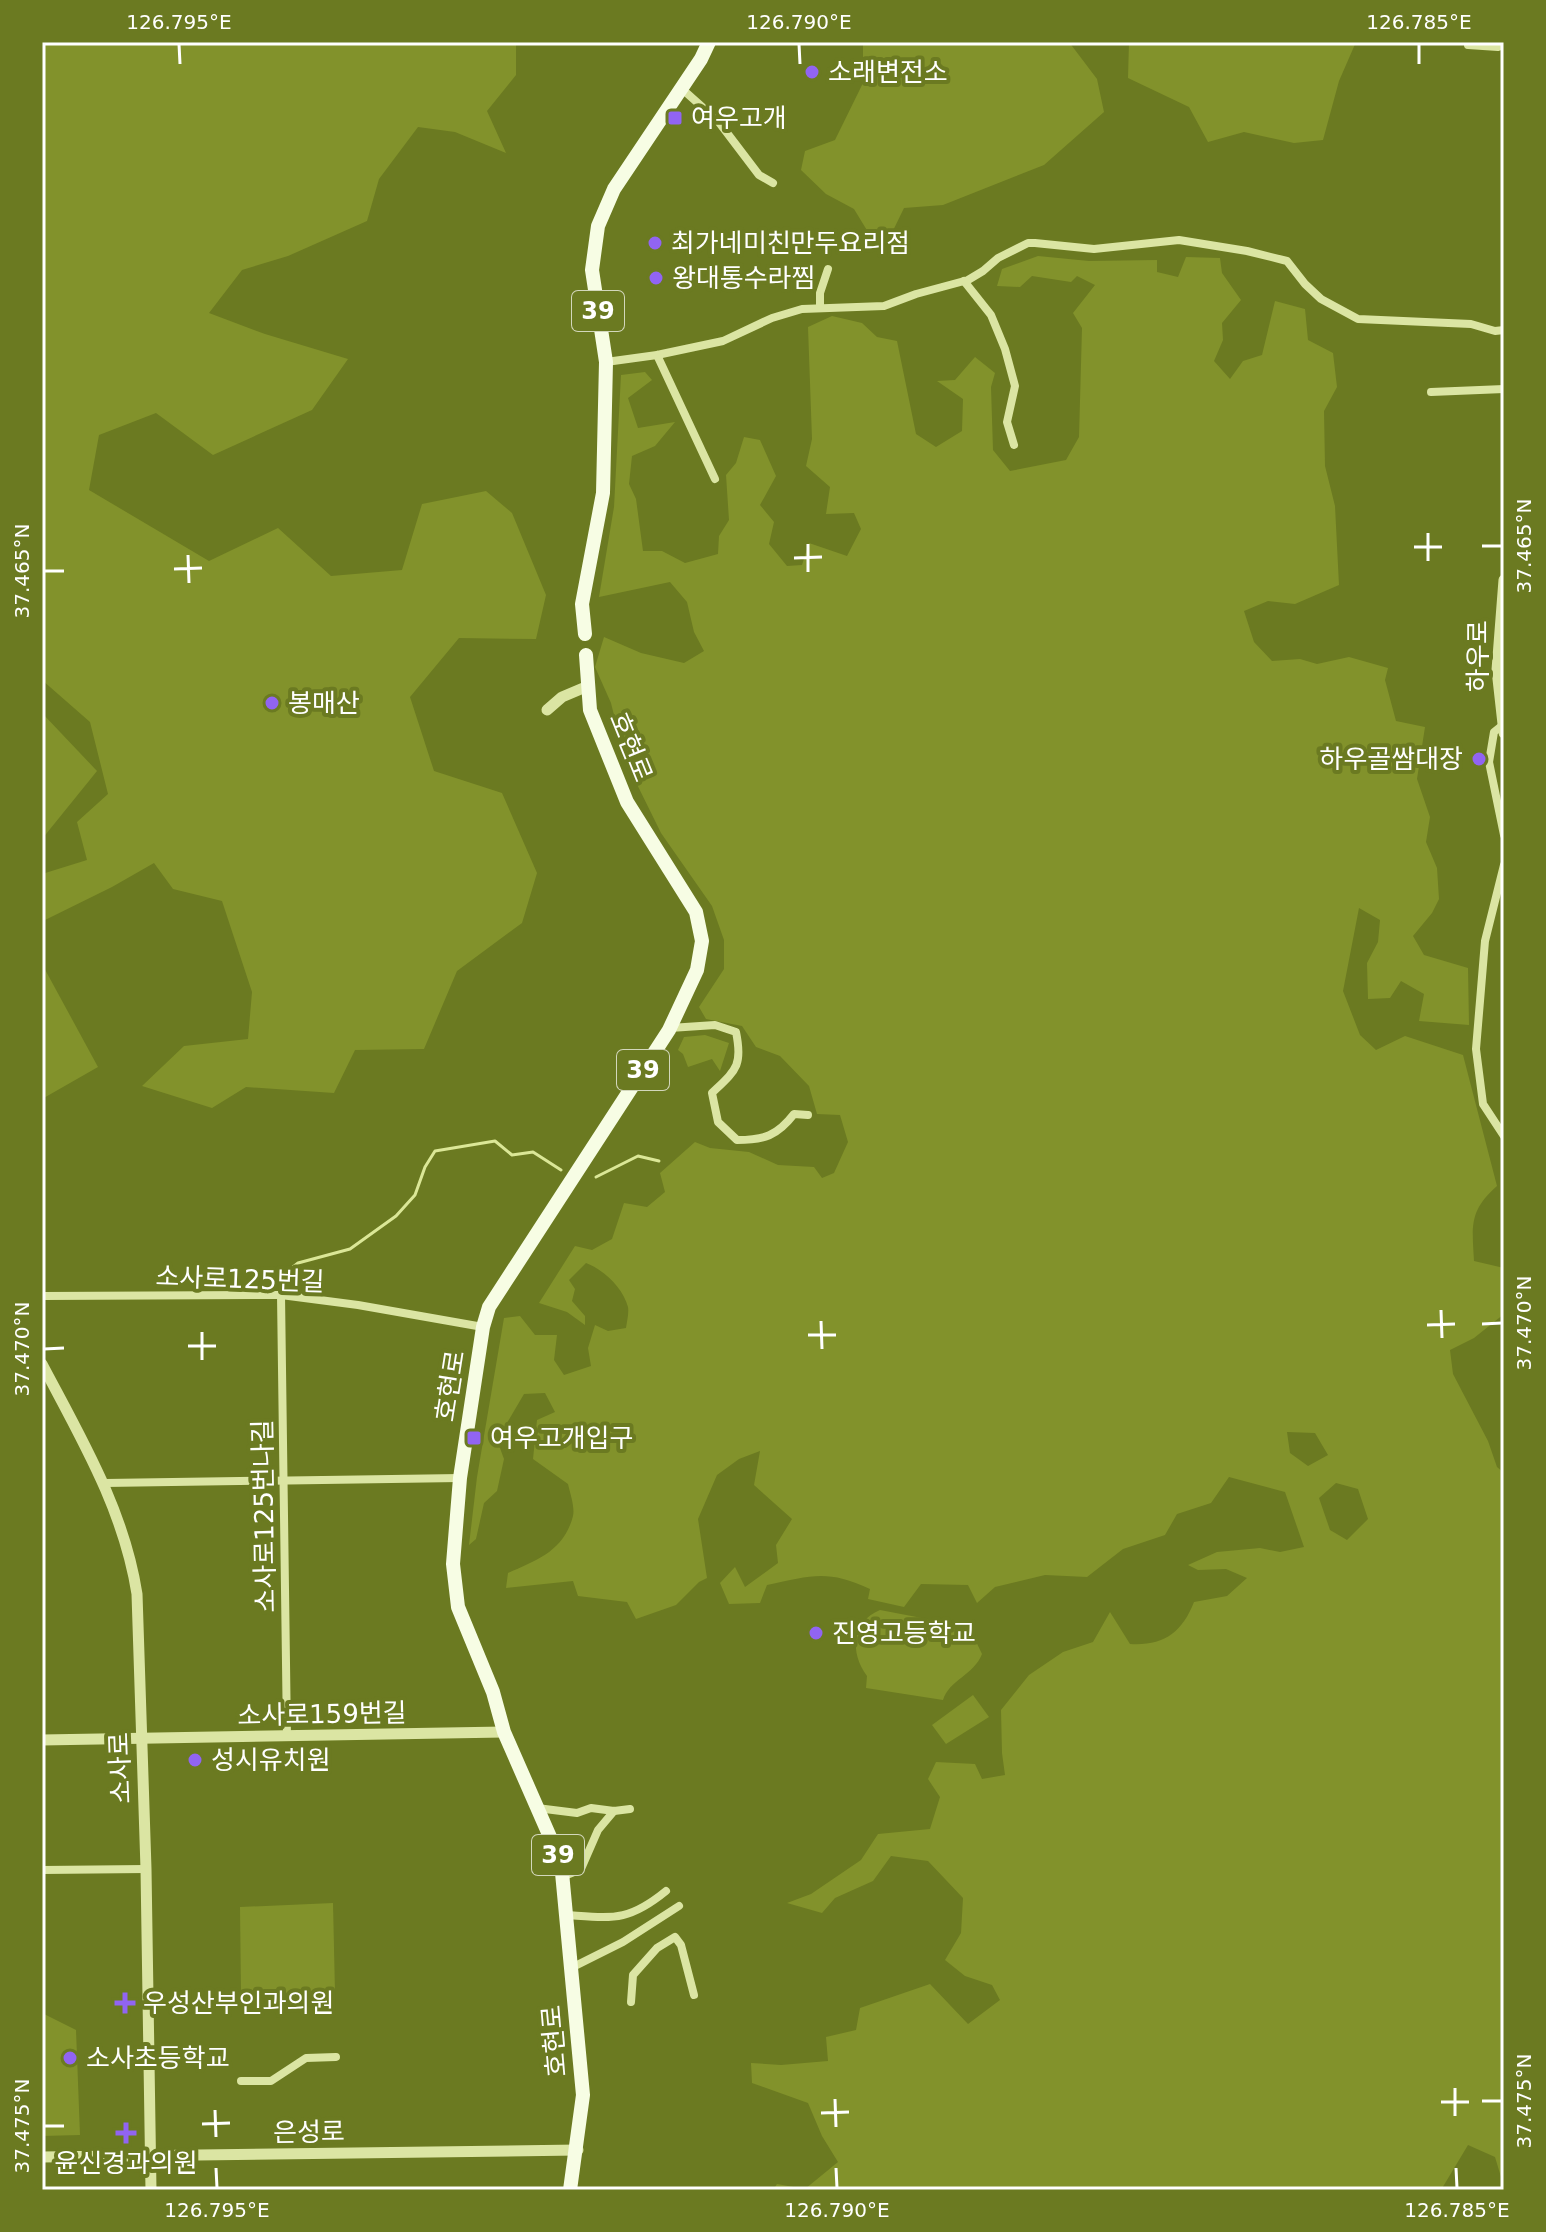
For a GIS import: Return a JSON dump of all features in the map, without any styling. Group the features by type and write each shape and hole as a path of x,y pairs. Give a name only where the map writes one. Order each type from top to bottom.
{"main road":[{"name":"39","path":"585,634 582,604 603,493 606,362 592,270 598,226 614,189 709,42"},
{"name":"호현로","path":"570,2190 578,2150 583,2095 561,1862 504,1732 493,1692 458,1607 453,1564 460,1478 483,1327 489,1307 670,1028 697,970 702,941 696,912 627,802 590,710 586,655"}],"street":[{"path":"1468,45 1504,45"},
{"path":"681,88 718,121 759,175 773,183"},
{"path":"606,362 723,341 772,318 802,309 879,307 964,281 998,258 1028,243 1094,249 1188,241 1283,259 1321,299 1358,319 1471,324 1495,331 1504,330"},
{"path":"820,307 820,293 828,269"},
{"path":"964,281 991,315 1005,349 1015,386 1007,422 1014,445"},
{"path":"657,355 715,479"},
{"path":"1431,392 1504,389"},
{"name":"하우로","path":"1503,727 1497,654 1504,580"},
{"path":"547,710 562,697 588,686"},
{"path":"1503,727 1494,732 1489,762 1504,835"},
{"path":"1504,865 1485,941 1476,1049 1483,1104 1504,1136"},
{"path":"670,1028 715,1025 736,1032 741,1056 734,1072 712,1093 718,1122 737,1140 762,1140 787,1124 794,1114 808,1115"},
{"name":"소사로125번길","path":"42,1296 281,1295 483,1327"},
{"name":"소사로125번나길","path":"281,1295 287,1736"},
{"name":"소사로","path":"42,1364 105,1483 133,1567 137,1594 146,1869 151,2190"},
{"path":"105,1483 460,1478"},
{"name":"소사로159번길","path":"42,1740 504,1732"},
{"path":"537,1808 577,1813 597,1808 614,1811 630,1809"},
{"path":"562,1877 581,1869 598,1830 614,1811"},
{"path":"42,1870 146,1869"},
{"path":"566,1915 623,1917 649,1905 666,1891"},
{"path":"571,1968 623,1942 679,1906"},
{"path":"631,2002 633,1975 657,1948 675,1937 681,1945 694,1995"},
{"path":"241,2081 271,2081 306,2058 336,2057"},
{"name":"은성로","path":"42,2157 578,2150"}],"green space":[{"path":"42,42 516,42 516,75 487,111 506,153 455,132 418,127 379,179 367,221 288,256 242,270 209,313 348,359 312,410 213,455 156,413 99,435 89,490 209,561 278,528 331,576 402,570 422,504 486,491 512,513 546,595 536,639 459,638 410,697 434,771 502,793 537,873 522,923 457,971 424,1049 355,1050 334,1093 246,1087 212,1108 142,1086 184,1046 248,1039 252,992 222,901 173,889 154,863 112,887 42,919 42,874 87,860 77,822 108,794 90,722 42,680"},
{"path":"863,42 1069,42 1097,79 1104,112 1044,165 943,205 904,208 887,243 868,232 854,209 826,194 801,170 805,151 835,140 863,83"},
{"path":"1129,42 1356,42 1339,81 1323,140 1294,143 1244,132 1208,142 1189,107 1128,78"},
{"path":"1038,256 1089,261 1157,260 1157,272 1178,277 1186,257 1220,258 1222,273 1241,300 1222,323 1223,340 1214,361 1230,379 1243,361 1262,355 1275,301 1305,309 1308,340 1333,353 1337,387 1324,411 1325,466 1335,506 1339,585 1295,604 1268,601 1244,611 1254,642 1272,661 1300,659 1317,664 1349,657 1388,668 1385,680 1396,721 1425,727 1417,779 1430,817 1426,842 1437,868 1439,899 1413,936 1424,955 1468,968 1469,1025 1419,1021 1424,994 1401,981 1390,998 1368,999 1367,963 1378,942 1380,920 1359,908 1343,991 1360,1035 1376,1050 1405,1036 1463,1055 1497,1186 1477,1211 1473,1248 1474,1261 1504,1268 1504,1314 1474,1338 1450,1350 1453,1374 1488,1441 1497,1467 1504,1473 1504,2187 1495,2157 1468,2145 1441,2190 773,2190 777,2184 805,2189 838,2162 822,2136 808,2103 752,2083 751,2063 781,2065 828,2061 826,2037 856,2030 860,2008 930,1984 968,2024 1000,2000 992,1985 965,1976 945,1960 961,1933 963,1898 928,1861 891,1856 873,1881 835,1898 822,1913 787,1903 811,1894 861,1860 878,1834 930,1829 940,1797 928,1779 936,1762 975,1764 982,1779 1005,1775 1001,1710 1029,1675 1063,1652 1093,1642 1110,1612 1130,1644 1162,1640 1184,1622 1194,1602 1227,1596 1247,1578 1226,1569 1198,1570 1188,1565 1217,1552 1260,1548 1280,1552 1304,1547 1285,1492 1229,1477 1211,1503 1177,1514 1165,1535 1123,1549 1087,1577 1045,1575 995,1587 977,1603 968,1585 921,1584 904,1607 868,1599 870,1589 855,1583 819,1576 767,1585 760,1603 729,1604 720,1583 735,1567 745,1587 778,1563 776,1545 792,1519 754,1485 760,1451 739,1459 717,1475 698,1519 707,1578 676,1605 636,1619 627,1602 578,1596 573,1581 506,1588 508,1573 556,1546 569,1528 573,1516 568,1484 533,1459 537,1420 555,1412 545,1393 524,1394 497,1440 504,1459 497,1491 484,1503 476,1539 469,1545 477,1477 504,1318 520,1316 535,1335 557,1335 554,1360 564,1375 591,1366 588,1348 595,1325 608,1331 626,1328 628,1307 617,1287 606,1275 586,1263 569,1280 575,1289 572,1301 585,1316 585,1325 567,1312 539,1303 575,1246 592,1250 612,1239 624,1203 647,1207 665,1192 660,1173 695,1142 710,1148 749,1152 778,1165 814,1167 822,1178 834,1173 848,1142 840,1115 817,1114 809,1086 780,1056 756,1047 742,1026 706,1019 699,1007 724,969 724,940 712,906 661,833 625,760 611,703 595,667 604,637 641,653 684,663 704,651 694,632 687,602 670,582 599,597 614,507 621,375 645,372 652,380 628,398 638,428 675,422 655,446 632,456 629,484 636,499 643,551 662,551 685,563 718,554 719,536 729,520 726,475 736,463 744,437 760,440 776,476 760,505 774,522 769,544 787,566 802,565 809,543 847,556 861,529 854,513 826,514 830,487 806,466 812,439 808,327 832,316 862,323 877,337 897,341 916,434 936,447 962,431 963,399 937,381 955,380 975,357 995,373 991,387 993,450 1010,471 1066,460 1079,437 1082,328 1073,313 1095,285 1077,276 1071,282 1032,276 1020,287 997,286 1002,269","holes":["1287,1432 1315,1433 1328,1455 1308,1466 1290,1453","1336,1483 1358,1489 1368,1519 1347,1540 1330,1530 1319,1498"]},
{"path":"42,713 97,771 42,839"},
{"path":"42,964 98,1067 42,1099"},
{"path":"705,1035 729,1043 720,1071 712,1059 688,1067 678,1050 684,1037"},
{"path":"880,1610 969,1627 982,1654 973,1667 950,1687 943,1700 866,1688 867,1676 858,1658 856,1639 863,1622"},
{"path":"973,1695 989,1717 946,1744 932,1725"},
{"path":"333,1903 335,1993 241,1994 240,1907"},
{"path":"42,2013 76,2030 80,2135 42,2136"}],"waterway":[{"path":"283,1275 298,1263 350,1249 396,1216 415,1195 425,1167 435,1151 495,1141 512,1155 533,1152 561,1170"},
{"path":"596,1177 638,1156 659,1161"}],"place":[{"name":"소래변전소","path":"812,72"},
{"name":"여우고개","path":"675,118"},
{"name":"최가네미친만두요리점","path":"655,243"},
{"name":"왕대통수라찜","path":"656,278"},
{"name":"봉매산","path":"272,703"},
{"name":"하우골쌈대장","path":"1479,759"},
{"name":"여우고개입구","path":"474,1438"},
{"name":"진영고등학교","path":"816,1633"},
{"name":"성시유치원","path":"195,1760"},
{"name":"우성산부인과의원","path":"125,2003"},
{"name":"소사초등학교","path":"70,2058"},
{"name":"윤신경과의원","path":"126,2133"}]}
